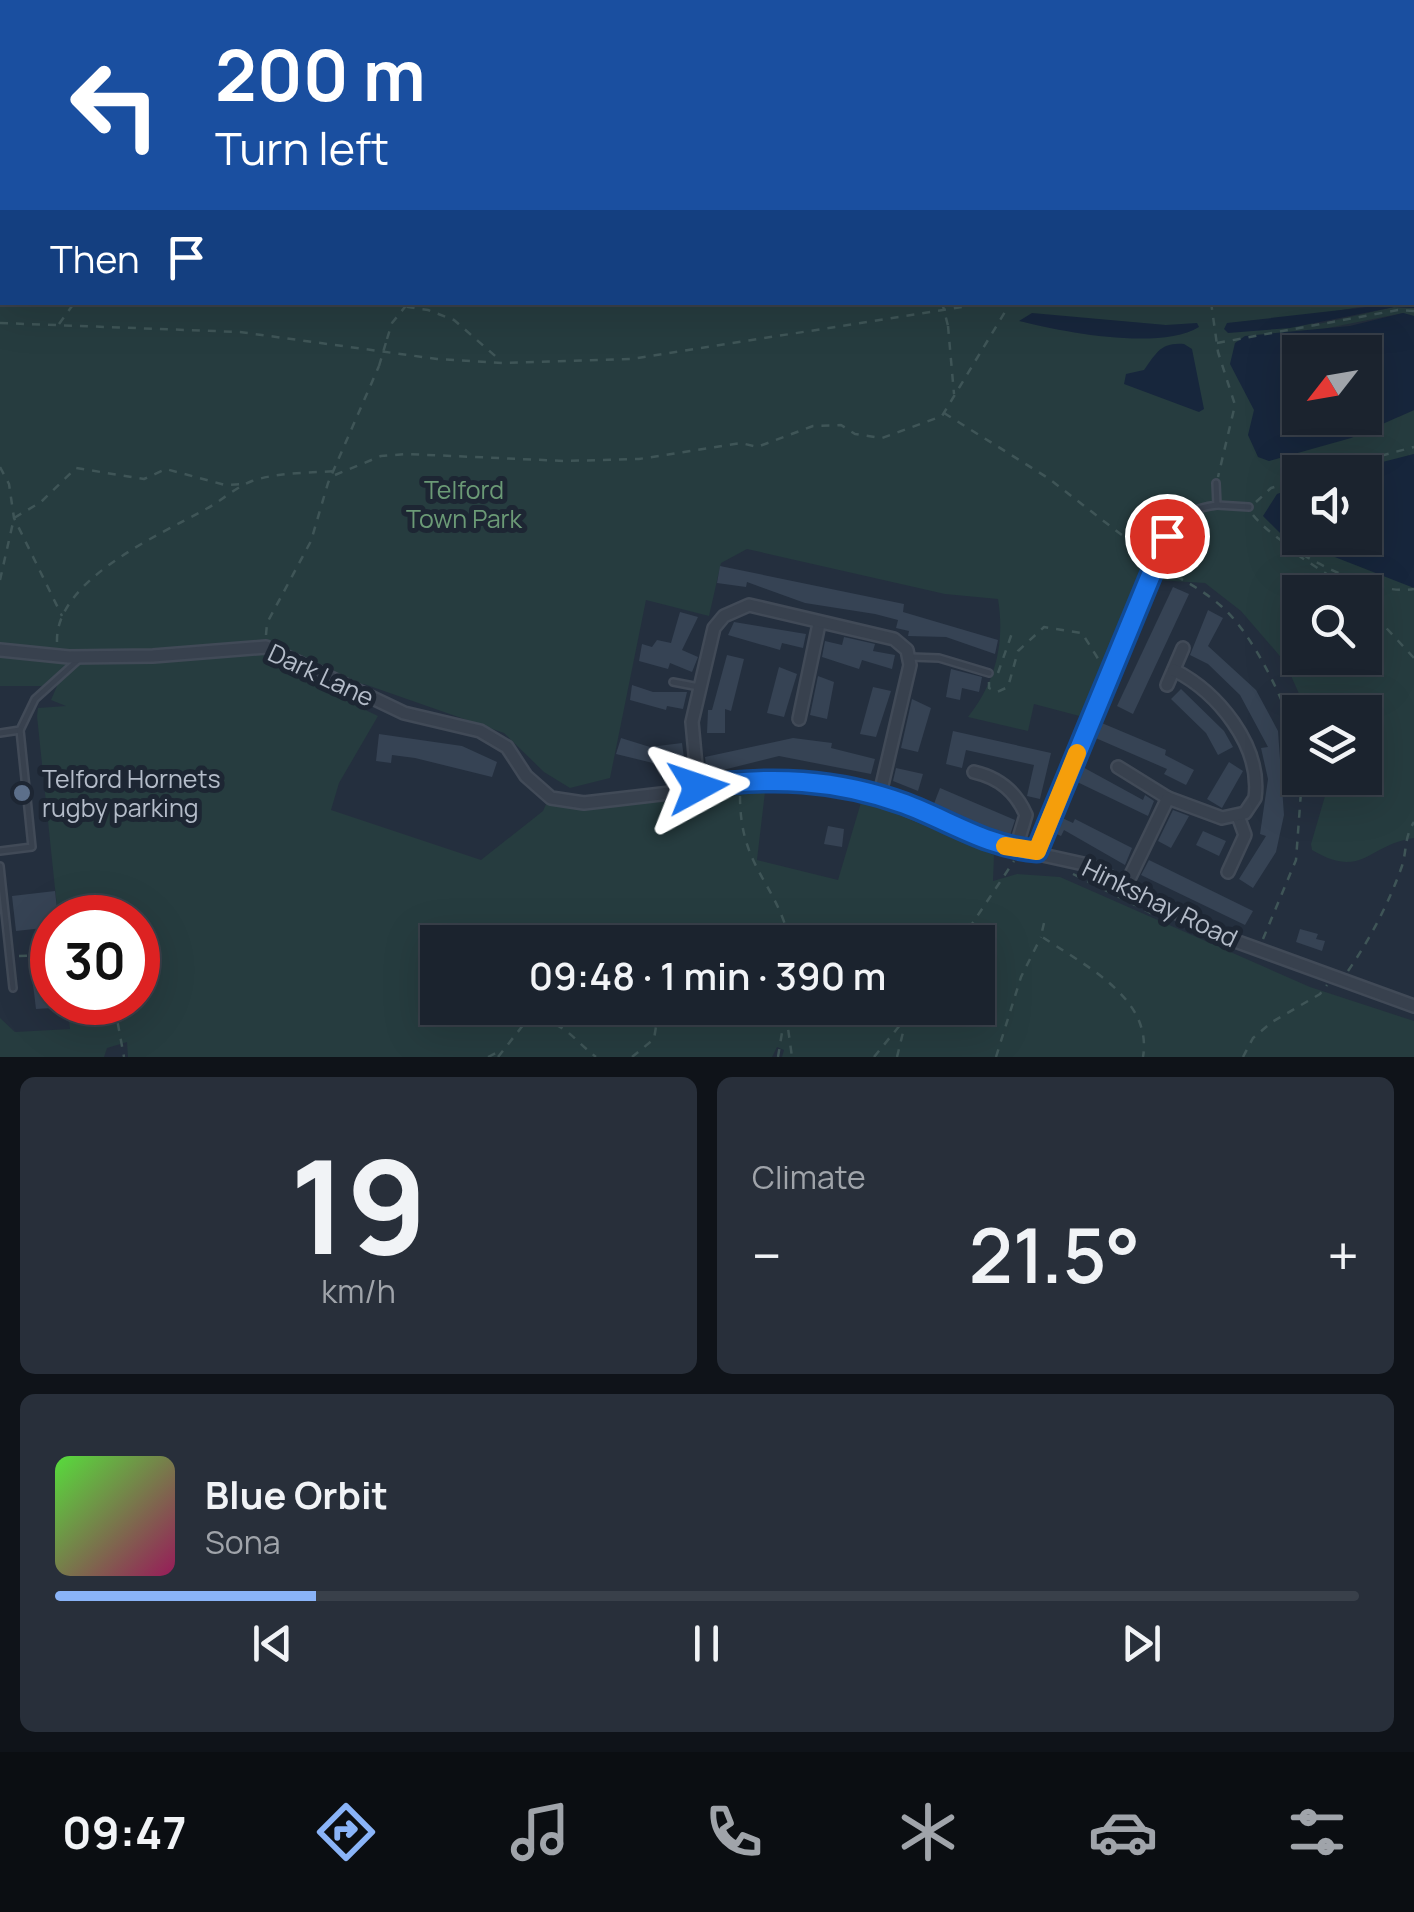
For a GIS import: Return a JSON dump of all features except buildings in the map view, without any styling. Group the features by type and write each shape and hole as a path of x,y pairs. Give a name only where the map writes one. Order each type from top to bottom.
{"street":[{"path":"698,787 692,733 698,687 714,628 735,608 749,605 894,640 911,657 879,798"},
{"path":"798,720 819,624"},
{"name":"Dark Lane","path":"0,650 52,656 152,656 266,647 404,713 480,731 507,746 526,776 551,798"},
{"path":"1167,685 1183,648"},
{"path":"1118,768 1168,798 1222,818 1238,816 1255,798 1249,757 1221,704 1208,690 1174,670"},
{"path":"974,772 990,776 1017,795 1026,815 1026,850"},
{"name":"Hinkshay Road","path":"551,798 584,803 799,778 879,798 993,844 1088,865 1204,929 1414,1006"},
{"path":"1127,884 1168,798"},
{"path":"1228,872 1245,835 1238,816"}],"lane":[{"path":"1216,483 1217,506"},
{"path":"1026,850 1112,669 1167,536 1180,517 1198,508 1249,508"},
{"path":"0,851 32,847 20,730 35,699 82,656"},
{"path":"911,657 939,658 989,673"},
{"path":"673,682 698,687"},
{"path":"0,733 20,730"},
{"path":"0,866 13,988"}],"path":[{"path":"58,326 73,305"},
{"path":"266,647 267,622 311,541 328,483 336,473 379,366 392,323 407,305"},
{"path":"411,305 454,320 503,363"},
{"path":"943,305 954,396"},
{"path":"0,324 240,332 436,359 503,363 631,358 975,305"},
{"path":"0,580 14,518 41,502 76,468 144,479 166,470 225,485 287,474 336,473 381,456 407,454 566,461 639,458 742,443 757,447 813,426 841,425 855,434 882,438 942,416 1009,305"},
{"path":"1211,305 1217,344 1236,405 1216,483"},
{"path":"1217,344 1398,310 1414,312"},
{"path":"1382,456 1414,448"},
{"path":"0,467 10,484 14,518 62,616"},
{"path":"52,656 62,616 92,577 246,484"},
{"path":"1282,485 1271,488 1249,508 1276,540 1328,575"},
{"path":"1276,540 1381,588 1414,589"},
{"path":"1382,623 1414,658"},
{"path":"1012,632 1000,672 989,673 989,688 997,692 1008,687 1018,651 1044,627 1082,632 1100,664 1112,669"},
{"path":"740,782 740,830 747,854 786,925"},
{"path":"1258,949 1296,860 1301,795"},
{"path":"1342,981 1370,940 1401,868 1403,844 1414,822"},
{"path":"973,925 1000,888 1007,868 1026,850"},
{"path":"996,1057 1021,977 1044,923"},
{"path":"1041,936 1129,1002 1140,1023 1145,1056"},
{"path":"10,958 30,957"},
{"path":"1243,1057 1253,1038 1320,994 1328,984"},
{"path":"118,1025 124,1057"},
{"path":"488,1057 523,1025"},
{"path":"561,1025 596,1057"},
{"path":"632,1057 654,1039 656,1025"},
{"path":"778,1057 783,1025"},
{"path":"788,1025 792,1057"},
{"path":"874,1057 900,1025"},
{"path":"896,1057 904,1025"},
{"path":"498,1057 499,1051"}],"green space":[{"name":"Telford Town Park","path":"0,305 1371,305 1308,316 1314,325 1394,307 1414,308 1414,316 1403,313 1318,330 1314,335 1282,335 1282,435 1382,435 1382,417 1398,417 1414,410 1414,454 1401,458 1414,478 1414,838 1365,858 1343,862 1312,850 1311,844 1325,795 1382,795 1382,695 1300,695 1291,675 1382,675 1382,575 1282,575 1282,659 1241,611 1205,583 1140,579 1087,718 1034,704 1028,731 968,717 992,676 996,661 1000,631 998,599 945,594 747,549 721,563 709,616 646,600 610,778 570,788 544,772 504,733 364,684 322,689 378,716 339,783 331,810 481,860 543,811 547,802 584,810 710,791 715,797 765,792 757,860 838,880 862,799 994,855 993,881 1017,874 1060,877 1310,987 1414,1021 1414,1057 782,1057 784,1050 777,1047 772,1057 128,1057 127,1042 107,1048 104,1057 0,1057 0,1018 15,1032 70,1029 70,1025 160,1025 160,895 56,895 37,716 38,708 66,706 51,700 57,686 0,686"}],"water":[{"path":"1414,305 1290,328 1228,333 1224,329 1227,323"},
{"path":"1032,313 1166,325 1197,323 1199,327 1160,338 1110,337 1019,321"},
{"path":"1403,313 1414,316 1414,410 1382,424 1382,335 1282,335 1282,435 1358,435 1269,461 1258,457 1248,435 1254,410 1230,364 1235,343 1245,336 1350,326"},
{"path":"1184,344 1192,349 1204,409 1199,412 1124,384 1126,374 1144,370 1164,347"},
{"path":"1414,454 1414,588 1330,555 1382,555 1382,462"},
{"path":"1282,492 1282,535 1263,516"}],"slow traffic":[{"path":"1005,846 1037,851 1077,753"}],"place":[{"name":"Telford Hornets rugby parking","path":"22,793"}],"route":[{"path":"698,787 799,778 904,804 993,844 1037,851 1167,536"}]}
